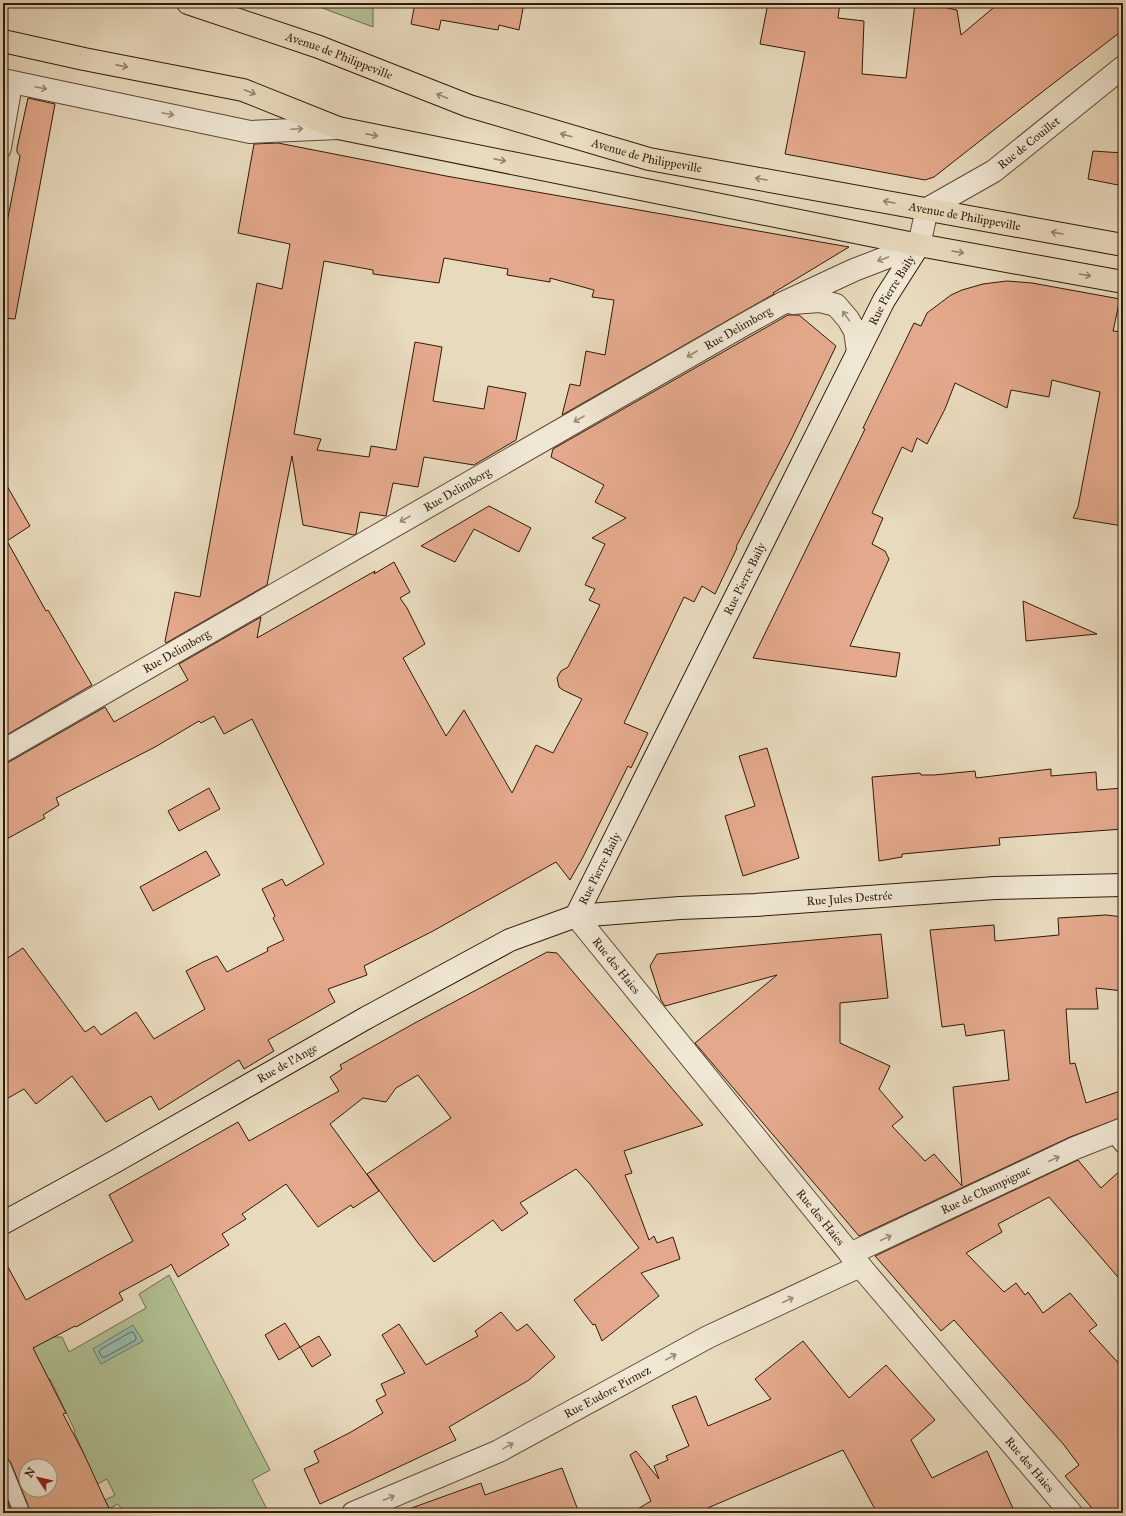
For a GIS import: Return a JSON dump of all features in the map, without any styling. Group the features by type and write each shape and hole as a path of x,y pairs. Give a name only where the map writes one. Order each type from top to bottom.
{"main road":[{"name":"Avenue de Philippeville","path":"188,3 319,47 469,106 649,160 1123,244"},
{"path":"3,41 84,59 242,90 338,128 919,245 1123,282"}],"street":[{"name":"Rue de Couillet","path":"927,209 994,171 1123,68"},
{"path":"9,81 250,132 338,128"},
{"name":"Rue Pierre Baily","path":"576,916 884,300 919,245 927,209"},
{"name":"Rue Delimborg","path":"3,751 781,304 854,270 919,245"},
{"path":"781,304 820,301 836,305 848,319 855,331 858,352"},
{"name":"Rue Jules Destrée","path":"576,916 995,888 1123,885"},
{"name":"Rue de l'Ange","path":"3,1223 116,1162 373,1014 510,940 576,916"},
{"name":"Rue des Haies","path":"576,916 855,1260 1071,1513"},
{"name":"Rue de Champignac","path":"855,1260 1075,1148 1120,1136"},
{"name":"Rue Eudore Pirmez","path":"353,1513 499,1451 708,1337 855,1260"}],"lane":[{"path":"3,150 9,81"},
{"path":"3,1466 22,1513"}],"shaded area":[{"path":"309,3 373,3 373,27"},
{"path":"169,1275 270,1470 252,1480 269,1513 120,1513 123,1511 118,1504 109,1509 105,1500 115,1495 107,1479 97,1484 75,1459 84,1454 74,1432 75,1431 50,1379 42,1383 26,1351 53,1337 62,1337 69,1352 146,1308 139,1294"}],"water":[{"path":"133,1325 143,1341 101,1364 93,1349"}],"building":[{"path":"415,3 524,3 519,30 499,25 498,30 441,20 439,30 411,24"},
{"path":"768,3 840,3 838,18 864,21 862,74 906,78 915,3 923,3 957,10 961,35 999,3 1123,3 1123,30 934,177 925,180 785,154 805,52 760,44"},
{"path":"28,98 55,104 15,319 3,318 3,243 20,156 17,152 17,148"},
{"path":"278,143 446,176 849,247 773,293 774,294 562,415 570,384 580,386 586,351 605,355 614,300 592,297 594,290 550,278 550,282 507,275 508,269 444,258 439,283 373,274 373,270 324,261 294,434 321,439 317,450 369,457 371,446 396,450 415,342 442,347 433,401 484,409 488,386 526,393 516,440 474,465 424,457 418,487 393,483 386,516 360,512 356,534 354,535 303,525 292,456 267,585 166,643 165,641 175,592 200,597 257,283 282,289 290,244 238,233 254,144"},
{"path":"1093,151 1123,153 1123,186 1088,179"},
{"path":"1007,281 1032,283 1120,299 1113,331 1123,332 1123,526 1073,518 1078,507 1100,392 1052,380 1049,397 1011,390 1007,408 955,383 945,409 927,444 917,438 912,452 902,447 872,513 883,518 872,544 885,551 889,559 850,646 900,653 896,677 753,658 865,429 863,428 914,323 921,326 927,313 951,295 962,290 983,284"},
{"path":"788,315 799,315 836,346 791,440 736,547 737,548 715,594 702,586 694,602 684,597 624,723 648,733 631,768 628,766 570,880 556,862 433,931 364,966 367,975 328,989 335,1002 268,1040 274,1051 244,1069 239,1060 159,1110 151,1096 106,1122 72,1076 36,1104 24,1089 3,1101 3,961 23,948 85,1032 94,1026 101,1035 136,1012 154,1039 205,1009 186,971 217,956 227,972 268,951 267,948 284,940 273,918 275,916 262,889 282,879 286,886 324,864 252,719 224,734 214,716 201,723 199,721 155,747 56,798 59,805 43,815 45,818 3,841 3,763 9,762 105,707 114,722 188,680 179,664 261,617 257,638 375,571 374,574 394,562 410,592 400,598 407,608 425,644 403,658 446,736 464,710 512,793 536,745 553,753 582,699 559,687 557,678 561,671 568,667 600,605 589,600 595,589 585,585 605,544 592,538 626,518 595,502 604,485 551,457 553,449"},
{"path":"3,479 30,526 7,541 46,611 48,610 92,685 3,737"},
{"path":"489,506 531,528 519,552 474,529 455,562 421,546"},
{"path":"1023,601 1097,634 1026,641"},
{"path":"767,748 799,858 743,876 725,816 755,806 739,756"},
{"path":"1051,769 1051,776 1096,772 1097,790 1123,788 1123,829 999,838 1000,845 902,854 902,857 879,861 872,777 920,773 921,775 934,775 975,771 976,778"},
{"path":"209,788 220,809 179,831 168,811"},
{"path":"206,851 220,875 153,911 140,887"},
{"path":"1106,915 1123,917 1123,991 1096,988 1098,1009 1066,1009 1070,1064 1075,1063 1086,1103 1123,1090 1123,1117 1070,1137 859,1236 695,1043 777,975 665,1006 661,1000 650,966 657,954 881,934 888,998 840,1003 840,1043 890,1066 879,1089 903,1117 892,1126 925,1161 934,1154 962,1186 953,1087 1009,1080 1004,1030 966,1036 964,1024 942,1027 930,930 994,925 995,941 1059,935 1058,918"},
{"path":"547,952 557,953 703,1125 624,1151 632,1173 625,1175 649,1240 654,1236 657,1243 673,1237 680,1259 641,1273 659,1296 602,1341 595,1324 593,1325 574,1300 639,1248 590,1184 576,1169 520,1203 528,1213 502,1231 493,1220 434,1262 418,1243 367,1174 451,1118 418,1075 396,1088 386,1102 363,1098 330,1124 379,1191 353,1208 351,1205 318,1227 286,1184 242,1214 246,1219 222,1234 229,1245 178,1277 171,1264 119,1293 123,1300 76,1327 75,1326 33,1348 66,1413 63,1414 84,1454 111,1513 31,1513 25,1498 58,1498 58,1458 18,1458 18,1480 11,1463 8,1459 3,1457 3,1258 26,1300 133,1241 109,1195 238,1122 249,1141 339,1091 330,1077 342,1069 340,1065"},
{"path":"1078,1160 1101,1188 1123,1168 1123,1283 1049,1197 998,1224 1002,1232 966,1253 1004,1292 1016,1283 1025,1295 1028,1292 1043,1313 1070,1293 1097,1325 1089,1331 1123,1368 1123,1513 1096,1513 1065,1476 1079,1465 1064,1445 954,1320 941,1331 875,1256"},
{"path":"501,1312 517,1331 527,1324 555,1357 529,1380 449,1427 456,1440 320,1504 304,1469 319,1462 314,1451 351,1432 383,1413 376,1400 386,1395 381,1384 405,1373 382,1335 399,1324 426,1365 478,1336 475,1331"},
{"path":"285,1323 300,1347 279,1360 265,1335"},
{"path":"319,1336 331,1355 312,1367 300,1347"},
{"path":"803,1341 849,1398 886,1365 935,1420 911,1440 932,1478 987,1451 1015,1513 877,1513 843,1450 696,1513 631,1513 651,1501 630,1455 636,1451 659,1479 654,1466 668,1460 666,1456 689,1446 672,1406 696,1396 708,1426 771,1399 755,1379"},
{"path":"562,1468 579,1513 407,1513 406,1510 481,1483 485,1495"},
{"path":"3,1490 12,1513 3,1513"}]}
